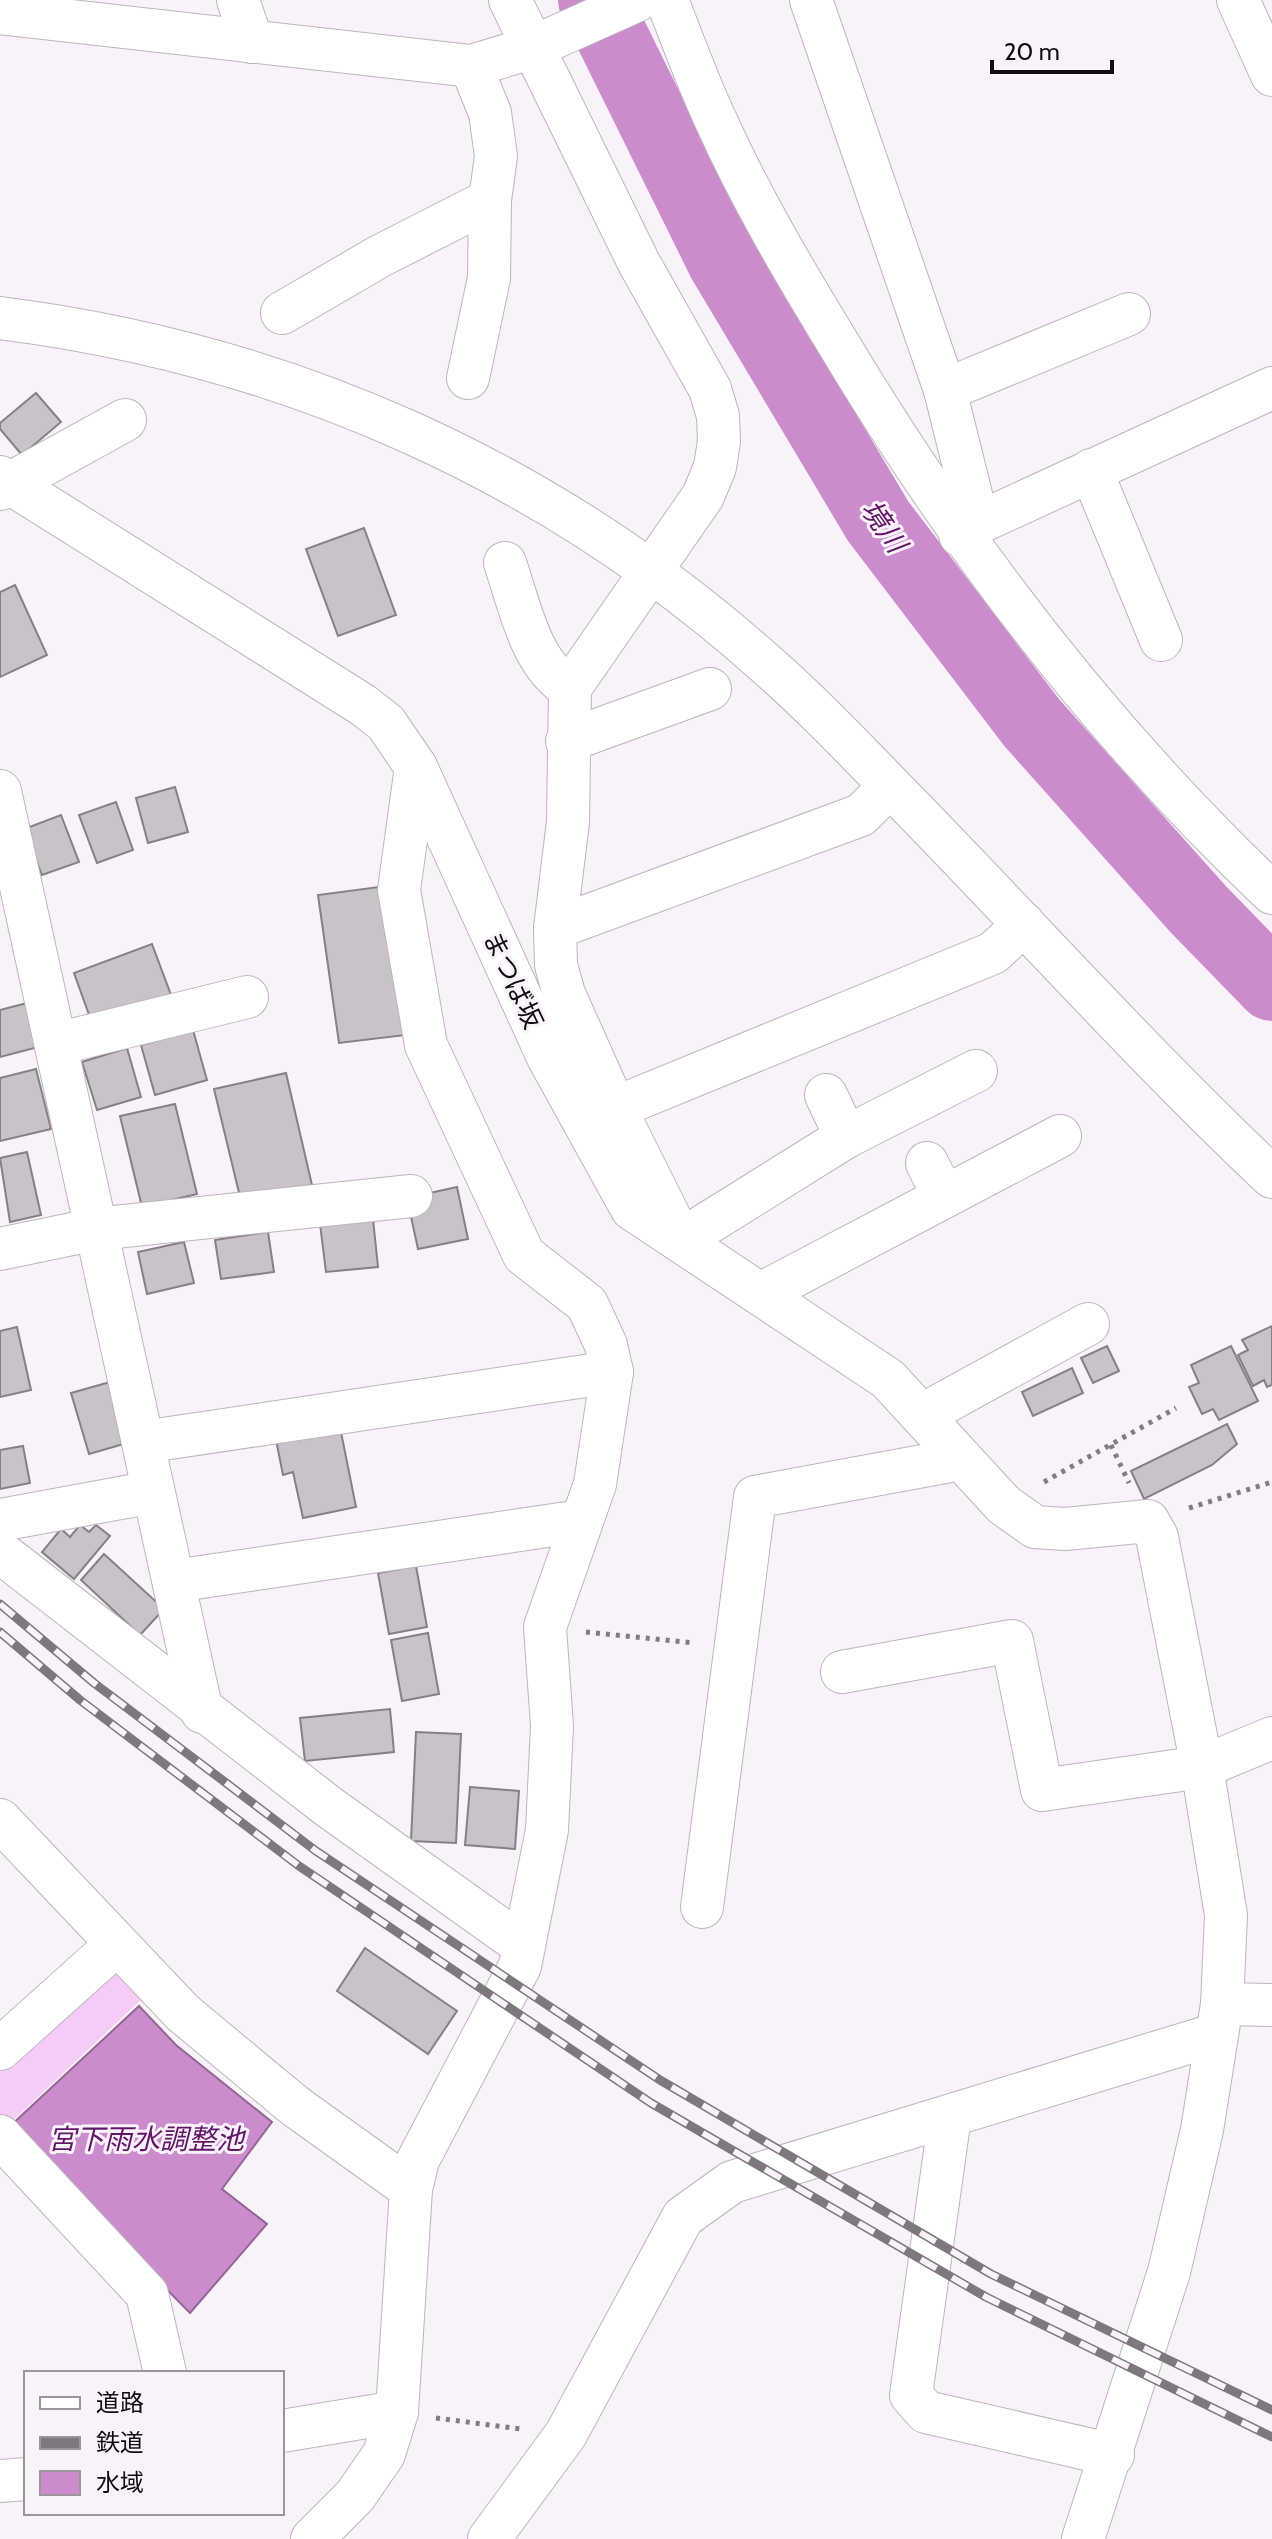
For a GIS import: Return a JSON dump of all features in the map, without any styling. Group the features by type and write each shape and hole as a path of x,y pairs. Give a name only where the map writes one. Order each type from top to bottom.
{"street":[{"path":"238,0 252,42"},
{"path":"510,0 540,44 639,263 710,389 718,416 715,467 703,496 570,688 568,822 555,928 556,965 564,994 615,1108 681,1240 846,1137 976,1071"},
{"path":"0,13 471,66 540,44 638,0"},
{"path":"667,0 717,123 788,261 870,398 969,529 1070,678 1144,764 1272,893"},
{"path":"811,0 945,390 969,529"},
{"path":"1238,0 1272,75"},
{"path":"468,378 489,278 490,200 496,156 492,127 471,66"},
{"path":"282,313 380,256 490,200"},
{"path":"945,390 1129,314"},
{"path":"0,318 93,332 195,354 365,410 439,443 528,489 652,572 765,662 1272,1177"},
{"path":"969,529 1272,388"},
{"path":"2,483 125,420"},
{"path":"1091,470 1161,640"},
{"name":"まつば坂","path":"2,483 363,705 386,723 416,767 548,1057 632,1209 888,1379 924,1414 1004,1505 1035,1527 1065,1529 1148,1521"},
{"path":"505,563 540,660 553,678 570,688"},
{"path":"567,741 710,689"},
{"path":"312,2539 355,2496 384,2454 397,2412 411,2189 418,2160 520,1966 547,1830 552,1726 545,1627 595,1484 612,1372 606,1345 587,1304 524,1255 426,1045 399,890 416,767"},
{"path":"555,928 861,815 890,786"},
{"path":"0,791 202,1712"},
{"path":"615,1108 993,953 1024,924"},
{"path":"56,1044 247,997"},
{"path":"826,1095 846,1137"},
{"path":"762,1293 936,1180 1060,1136"},
{"path":"0,1249 96,1229 411,1196"},
{"path":"924,1414 1088,1324"},
{"path":"143,1442 612,1372"},
{"path":"702,1907 755,1497 961,1459"},
{"path":"0,1520 153,1492"},
{"path":"174,1581 581,1521"},
{"path":"1083,2539 1113,2455 1169,2272 1202,2130 1220,2019 1226,1915 1202,1767 1157,1537 1148,1521"},
{"path":"0,1552 202,1712 524,1946"},
{"path":"842,1672 1012,1641 1042,1790 1202,1767 1272,1738"},
{"path":"0,1820 183,2013 295,2106 411,2189"},
{"path":"0,2049 117,1944"},
{"path":"489,2539 566,2434 683,2217 732,2182 950,2116 1220,2019 1272,2005"},
{"path":"950,2116 911,2395 926,2412 1113,2455"},
{"path":"0,2136 147,2294 165,2371"},
{"path":"284,2431 397,2412"},
{"path":"0,2481 24,2479"}],"path":[{"path":"1004,1505 1176,1408"},
{"path":"1148,1521 1272,1482"},
{"path":"545,1627 735,1647"},
{"path":"397,2412 566,2434"}],"shaded area":[{"path":"117,1967 145,1996 4,2129 0,2125 0,2067"}],"water":[{"name":"宮下雨水調整池","path":"139,2006 176,2045 272,2122 222,2189 267,2224 190,2313 8,2128"}],"building":[{"path":"36,393 61,422 22,455 0,429 0,423"},
{"path":"364,528 396,615 338,636 306,549"},
{"path":"15,585 47,655 0,677 0,592"},
{"path":"175,787 188,832 148,843 136,798"},
{"path":"116,802 133,850 97,863 79,815"},
{"path":"61,815 79,862 42,875 24,829"},
{"path":"386,886 406,1035 339,1043 318,895"},
{"path":"152,944 171,995 92,1023 74,973"},
{"path":"27,1003 38,1047 0,1057 0,1010"},
{"path":"193,1030 207,1080 155,1095 141,1045"},
{"path":"127,1048 141,1097 97,1110 82,1062"},
{"path":"36,1069 51,1129 0,1141 0,1078"},
{"path":"286,1073 312,1185 241,1201 214,1089"},
{"path":"175,1104 197,1194 142,1207 120,1116"},
{"path":"27,1152 41,1215 10,1222 0,1158"},
{"path":"457,1187 468,1239 418,1249 407,1198"},
{"path":"373,1219 378,1267 326,1272 320,1224"},
{"path":"268,1232 274,1272 221,1279 215,1240"},
{"path":"184,1242 194,1283 147,1294 138,1252"},
{"path":"1272,1326 1272,1385 1267,1387 1264,1380 1253,1386 1238,1355 1248,1350 1242,1340"},
{"path":"17,1327 31,1390 0,1397 0,1331"},
{"path":"1107,1346 1119,1371 1093,1383 1081,1358"},
{"path":"1231,1346 1258,1401 1219,1420 1213,1409 1202,1414 1189,1387 1199,1383 1191,1365"},
{"path":"1072,1368 1083,1393 1033,1416 1022,1392"},
{"path":"110,1382 127,1443 89,1454 71,1393"},
{"path":"338,1417 356,1507 303,1518 293,1472 283,1475 274,1430"},
{"path":"1227,1424 1237,1444 1212,1465 1144,1499 1131,1471"},
{"path":"23,1446 30,1483 0,1489 0,1450"},
{"path":"80,1525 89,1532 96,1525 110,1536 74,1579 42,1552 61,1529 70,1537"},
{"path":"104,1554 164,1609 140,1635 81,1580"},
{"path":"416,1566 427,1627 389,1634 378,1573"},
{"path":"428,1633 439,1694 402,1701 391,1640"},
{"path":"390,1709 394,1752 305,1761 300,1718"},
{"path":"416,1732 461,1734 456,1843 411,1841"},
{"path":"470,1787 519,1791 515,1849 465,1845"},
{"path":"365,1948 457,2011 428,2054 337,1991"}],"waterway":[{"name":"境川","path":"594,0 723,261 878,521 1032,723 1199,910 1272,985"}],"railway":[{"path":"0,1604 94,1683 316,1851 660,2080 991,2274 1272,2410"},
{"path":"0,1632 80,1700 299,1866 651,2103 986,2297 1272,2437"}]}
